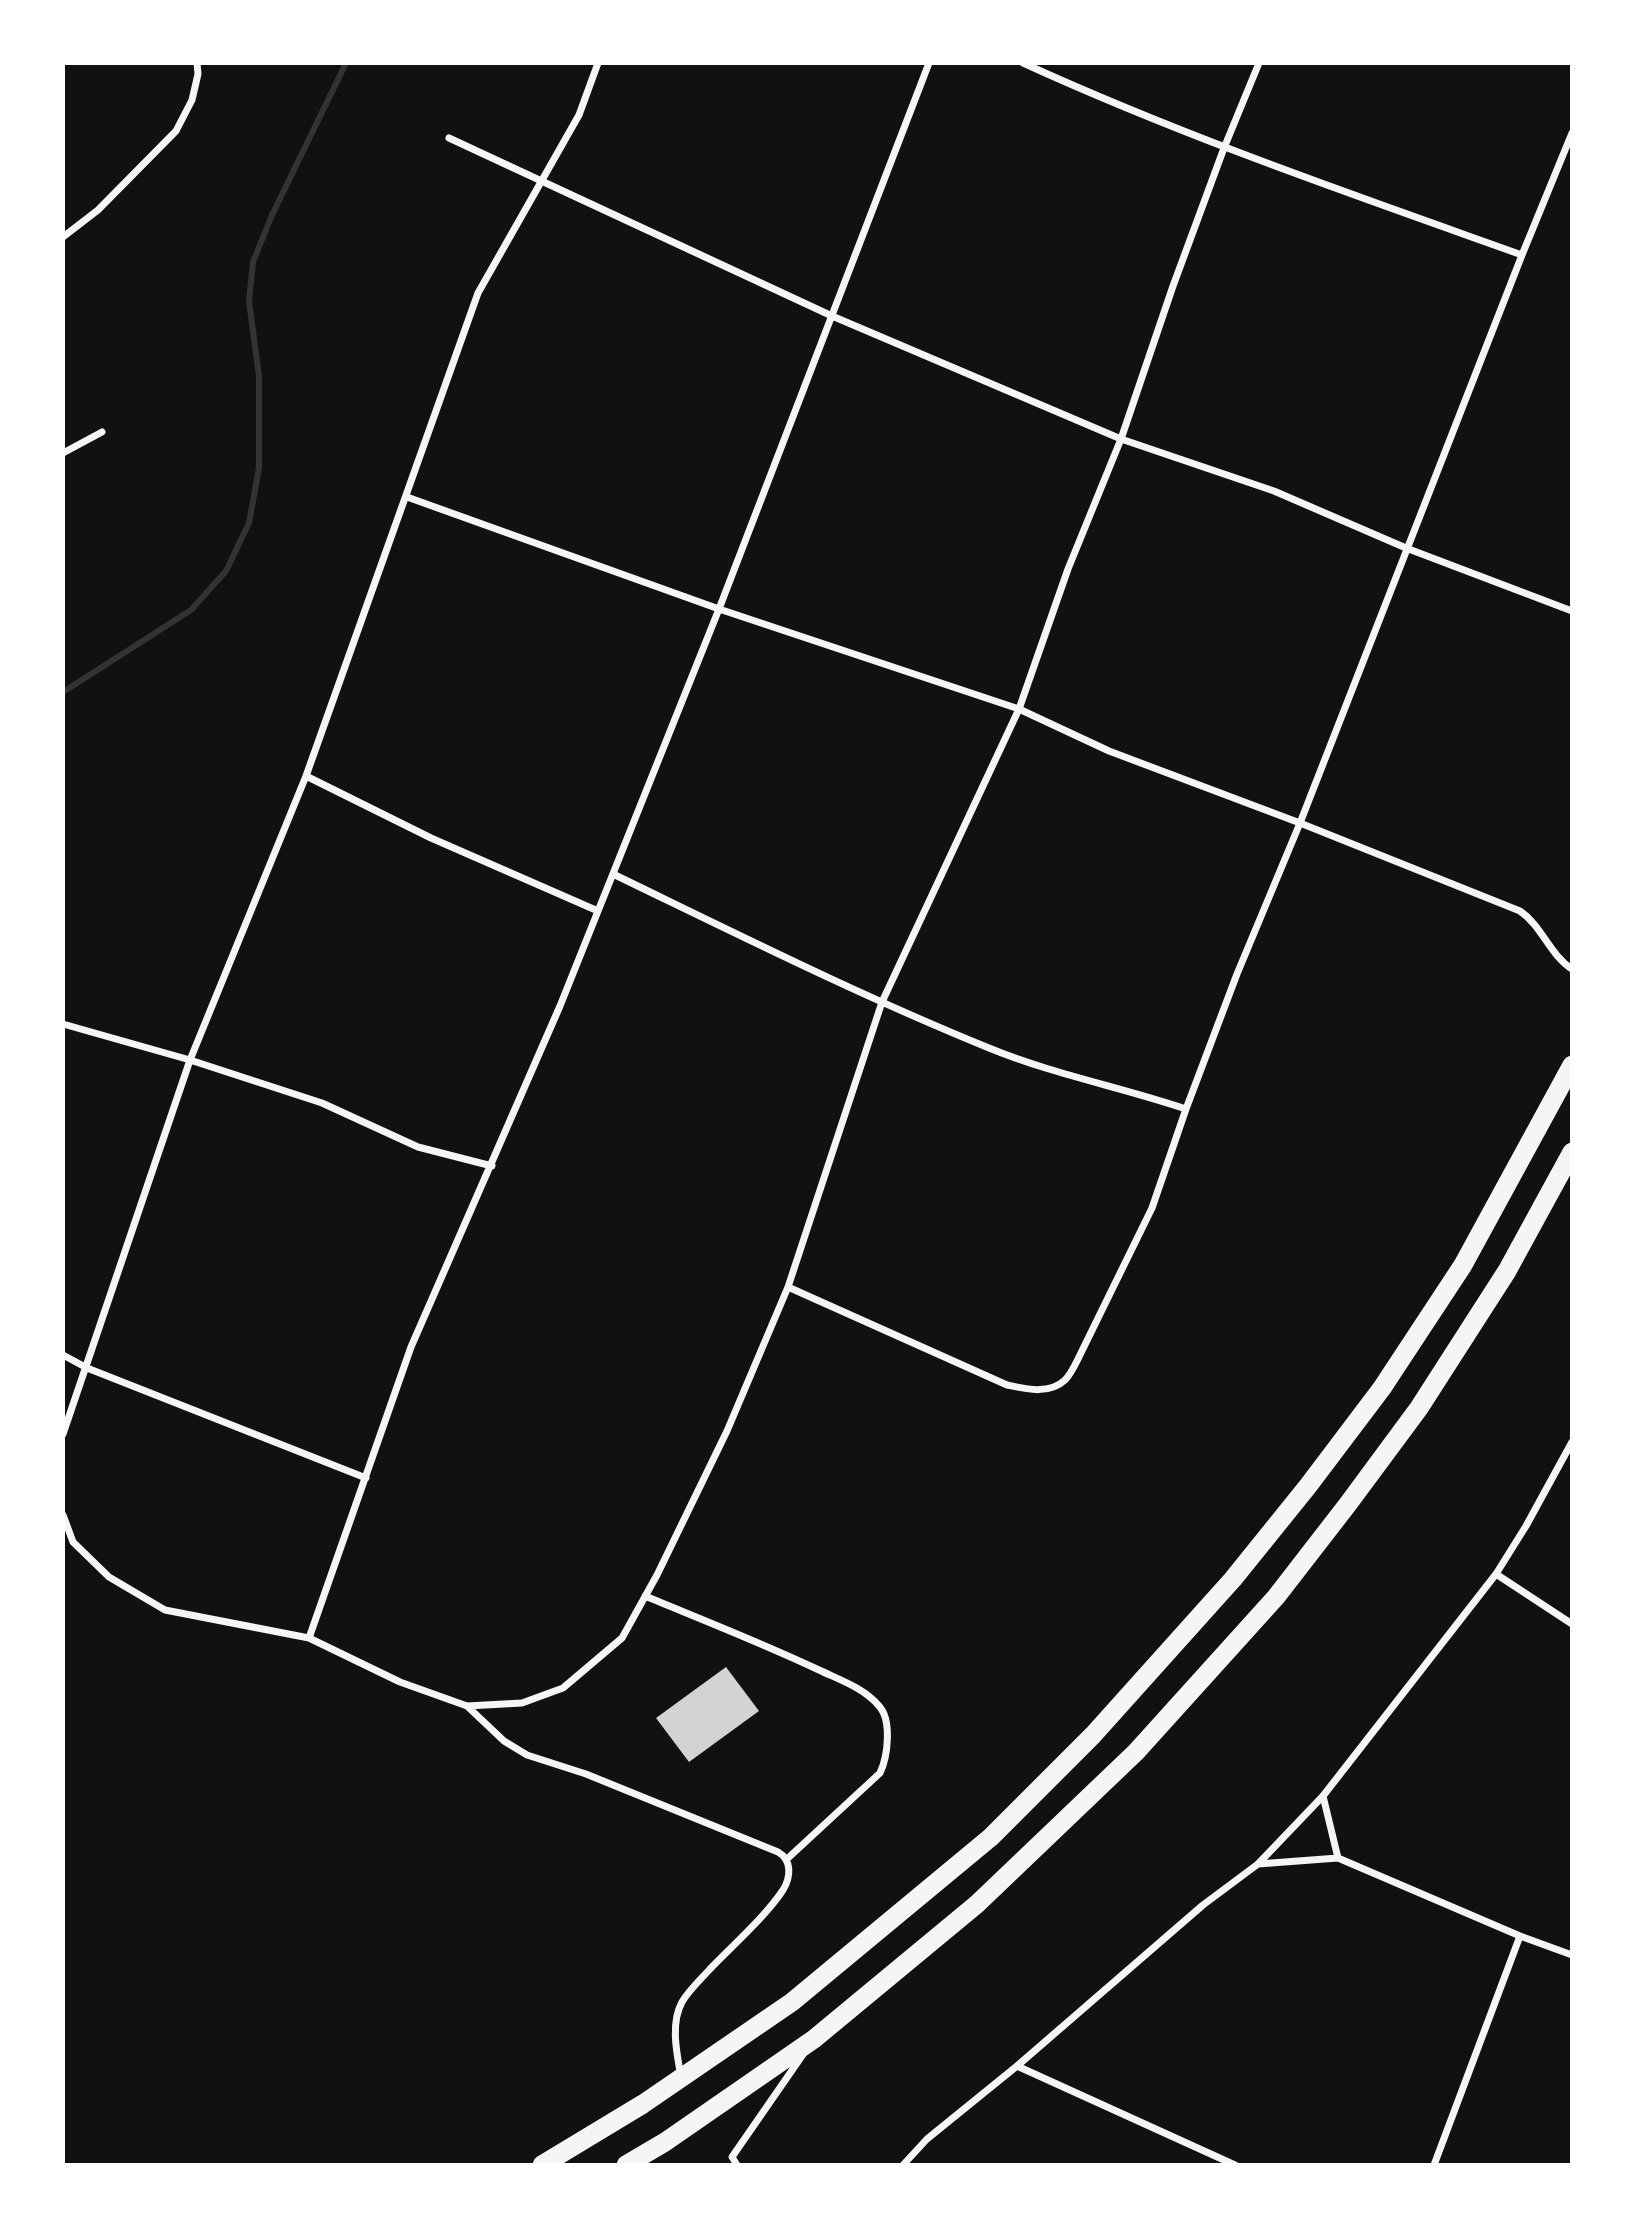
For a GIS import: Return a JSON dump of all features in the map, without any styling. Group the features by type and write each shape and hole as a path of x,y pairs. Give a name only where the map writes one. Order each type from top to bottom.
{"highway":[{"path":"542,2165 643,2104 792,2002 991,1837 1093,1735 1233,1579 1382,1388 1463,1265 1572,1065"},
{"path":"626,2165 665,2142 814,2039 976,1904 1136,1752 1276,1597 1419,1408 1507,1270 1572,1152"}],"street":[{"path":"63,237 98,210 176,131 192,100 198,74 197,63"},
{"path":"63,1434 190,1060 306,776 478,293 579,115 598,63"},
{"path":"309,1638 411,1347 492,1166 613,874 719,610 929,63"},
{"path":"1023,63 1224,149 1522,256"},
{"path":"63,1515 73,1542 109,1577 165,1610 309,1638 400,1682 467,1706 522,1703 563,1688 622,1638 727,1431 789,1287 882,1002 1019,709 1068,569 1121,439 1173,286 1259,63"},
{"path":"789,1287 1007,1385 1032,1390 1052,1387 1066,1379 1146,1220 1165,1176 1186,1109 1237,974 1300,823 1406,548 1572,133"},
{"path":"449,138 832,316 1121,439 1274,491 1406,548 1572,611"},
{"path":"63,453 102,432"},
{"path":"407,497 719,610 1019,709 1109,751 1300,823 1520,911 1532,919 1551,950 1572,969"},
{"path":"306,776 431,838 598,911"},
{"path":"613,874 882,1002 1025,1062 1134,1091 1186,1109"},
{"path":"63,1024 190,1060 322,1103 418,1147 492,1166"},
{"path":"63,1355 87,1368 366,1478"},
{"path":"903,2165 927,2139 1017,2066 1203,1905 1258,1864 1324,1796 1496,1574 1572,1442"},
{"path":"1496,1574 1572,1624"},
{"path":"645,1596 788,1656 863,1692 881,1707 886,1723 887,1746 886,1760 880,1773 787,1859"},
{"path":"467,1706 504,1741 527,1755 586,1774 778,1852 787,1859 789,1866 784,1889 681,2004 676,2041 681,2077"},
{"path":"1324,1796 1338,1858"},
{"path":"1258,1864 1338,1858 1520,1936 1572,1955"},
{"path":"1434,2165 1520,1936"},
{"path":"737,2165 732,2157 814,2039"},
{"path":"1017,2066 1235,2165"}],"building":[{"path":"726,1667 759,1711 689,1762 656,1718"}],"waterway":[{"path":"63,692 191,610 226,571 249,523 259,468 259,376 249,301 253,262 272,215 346,63"}]}
